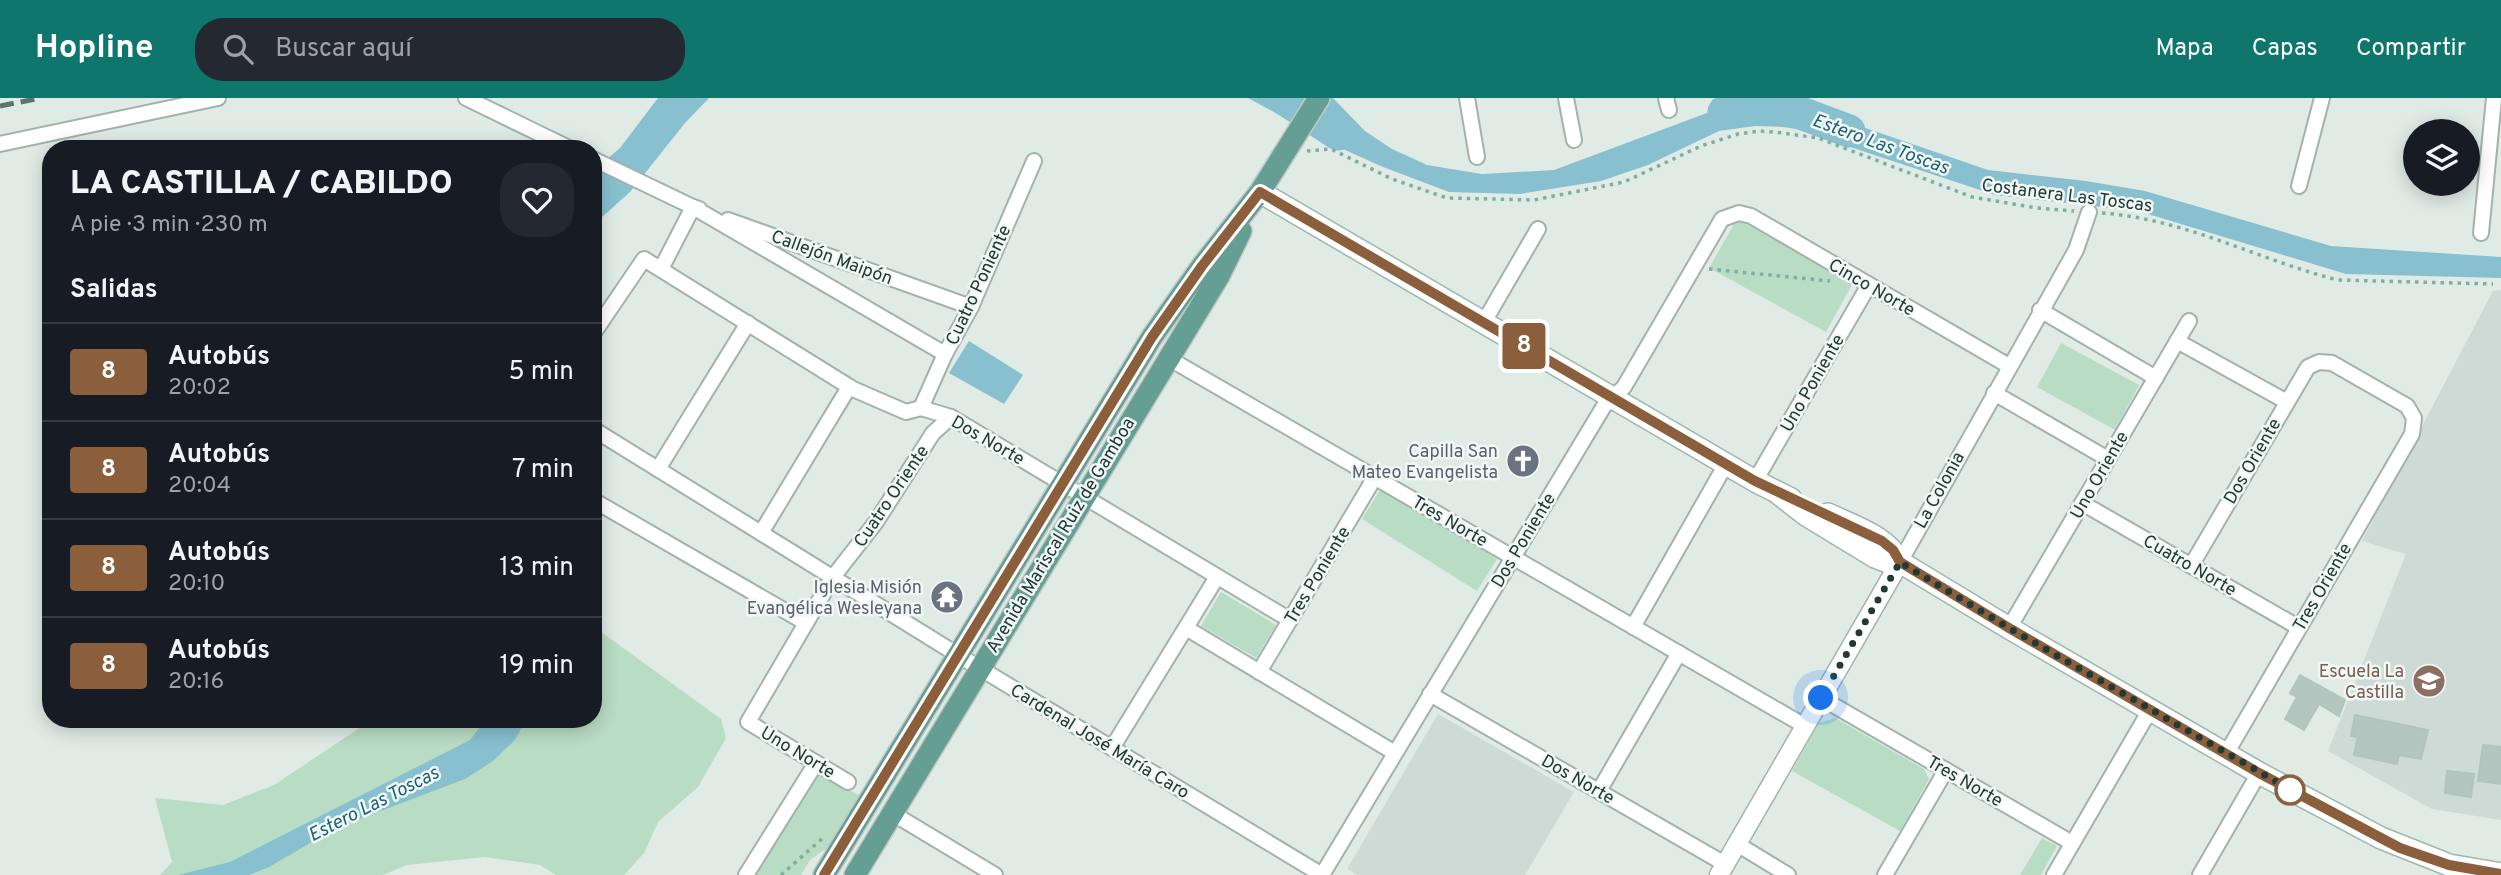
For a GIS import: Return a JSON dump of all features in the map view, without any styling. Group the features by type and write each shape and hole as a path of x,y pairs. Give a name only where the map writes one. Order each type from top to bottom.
{"main road":[{"name":"Avenida Mariscal Ruiz de Gamboa","path":"824,875 1152,337 1202,266 1260,192 1319,99"},
{"name":"Avenida Mariscal Ruiz de Gamboa","path":"855,875 1219,276 1260,192"},
{"path":"1260,192 1779,494 1806,515 1875,556 1888,562 1900,562 2259,773 2431,867 2449,865 2501,874"}],"street":[{"path":"0,144 218,98"},
{"path":"466,98 552,140"},
{"path":"1467,98 1477,157"},
{"path":"1566,98 1574,140"},
{"path":"2299,186 2322,98"},
{"path":"2481,233 2494,98"},
{"name":"Cuatro Poniente","path":"921,408 945,354 971,307 1034,161"},
{"name":"Callejón Maipón","path":"602,163 693,207 945,354"},
{"path":"661,269 693,207"},
{"name":"Callejón Maipón","path":"693,207 971,307"},
{"name":"La Colonia","path":"1722,870 2076,250 2089,212"},
{"name":"Dos Poniente","path":"1322,875 1604,406 1624,387 1722,219 1733,213"},
{"name":"Cinco Norte","path":"1733,213 1751,216 2009,366"},
{"path":"1483,322 1538,229"},
{"name":"Dos Norte","path":"602,321 644,259 849,387 906,412 921,408 951,417 1290,620"},
{"name":"Uno Poniente","path":"1755,481 1869,285"},
{"path":"2040,310 2156,378"},
{"name":"Uno Oriente","path":"2009,628 2189,321"},
{"path":"658,469 748,323"},
{"path":"2178,341 2287,402"},
{"name":"Tres Norte","path":"1168,358 1805,726"},
{"name":"Dos Oriente","path":"2191,566 2308,367 2319,362 2332,363 2407,406 2414,418"},
{"path":"761,533 849,387"},
{"path":"1994,393 2108,459"},
{"name":"Cuatro Oriente","path":"833,577 876,523 933,433 951,417"},
{"name":"Tres Oriente","path":"2226,754 2412,434 2414,418"},
{"name":"Cardenal José María Caro","path":"602,435 958,655 1322,875"},
{"path":"1633,627 1726,464"},
{"name":"Tres Poniente","path":"1259,672 1374,477"},
{"name":"Cuatro Norte","path":"2082,503 2298,627"},
{"path":"602,505 806,623 833,577"},
{"path":"1112,748 1217,577"},
{"name":"Uno Norte","path":"806,623 748,722 848,782"},
{"path":"1186,628 1395,753"},
{"path":"1599,791 1679,653"},
{"name":"Dos Norte","path":"1430,694 1599,791 1722,870"},
{"name":"Tres Norte","path":"1821,698 2072,843"},
{"path":"2054,875 2150,710"},
{"path":"746,875 816,763"},
{"path":"1885,875 1946,770"},
{"path":"2200,875 2259,773"},
{"path":"892,813 995,875"},
{"path":"1737,844 1788,875"}],"path":[{"name":"Costanera Las Toscas","path":"1287,150 1331,149 1392,179 1447,198 1534,200 1624,182 1701,146 1738,134 1783,132 1818,138 1972,197 2037,208 2147,218 2338,280 2493,284"},
{"path":"1693,268 1869,285"},
{"path":"781,875 827,834"}],"shaded area":[{"path":"2501,290 2501,820 2432,809 2328,751 2406,554 2362,541 2493,291"},
{"path":"1438,714 1574,792 1525,875 1358,875 1347,869"}],"green space":[{"path":"1737,219 1853,283 1826,332 1709,268"},
{"path":"2061,343 2139,385 2115,430 2037,387"},
{"path":"1382,487 1497,559 1477,591 1362,519"},
{"path":"1221,592 1276,625 1256,658 1201,626"},
{"path":"602,633 721,719 726,738 698,787 658,822 644,853 624,875 556,875 540,865 485,857 407,865 383,875 160,875 172,862 155,798 223,805 274,785 360,728 602,728"},
{"path":"1835,718 1924,769 1929,779 1900,831 1792,771 1819,723"},
{"path":"820,773 860,796 827,848 810,860 801,875 755,875"},
{"path":"2042,838 2057,846 2041,875 2020,875"}],"water":[{"path":"658,98 709,98 685,123 630,192 602,217 602,163 620,148"},
{"path":"1248,98 1300,98 1285,118"},
{"path":"1329,98 1333,98 1365,131 1392,149 1427,165 1482,174 1554,170 1715,110 1755,107 1845,121 1988,170 2145,191 2331,246 2501,257 2501,278 2346,274 2138,211 1995,195 1790,127 1755,126 1719,131 1648,165 1601,181 1520,194 1449,192 1383,167 1307,133"},
{"path":"969,341 1023,375 1004,404 949,373"},
{"path":"479,728 522,728 514,741 493,761 465,779 336,828 269,867 249,875 178,875 230,862 470,740"}],"building":[{"path":"2300,675 2345,700 2339,716 2319,704 2304,730 2285,719 2297,697 2290,693"},
{"path":"2355,715 2428,730 2421,759 2399,755 2397,764 2354,755 2358,737 2351,736"},
{"path":"2483,745 2501,747 2501,784 2478,781"},
{"path":"2447,771 2474,774 2471,797 2445,793"}],"waterway":[{"name":"Estero Las Toscas","path":"1283,98 1338,134"},
{"name":"Estero Las Toscas","path":"1724,112 1774,109 1801,113 1849,131"}],"railway":[{"path":"0,106 41,98"}],"bus line":[{"name":"8","path":"824,875 1152,337 1202,266 1260,192 1755,481 1882,541 1893,550 1900,562 2259,773 2400,848 2449,865 2501,874"}],"place":[{"name":"Capilla San Mateo Evangelista","path":"1523,461"},
{"name":"Iglesia Misión Evangélica Wesleyana","path":"947,597"},
{"name":"Escuela La Castilla","path":"2429,681"}],"route":[{"path":"1821,698 1900,562 2009,628 2298,794 2290,790"}]}
